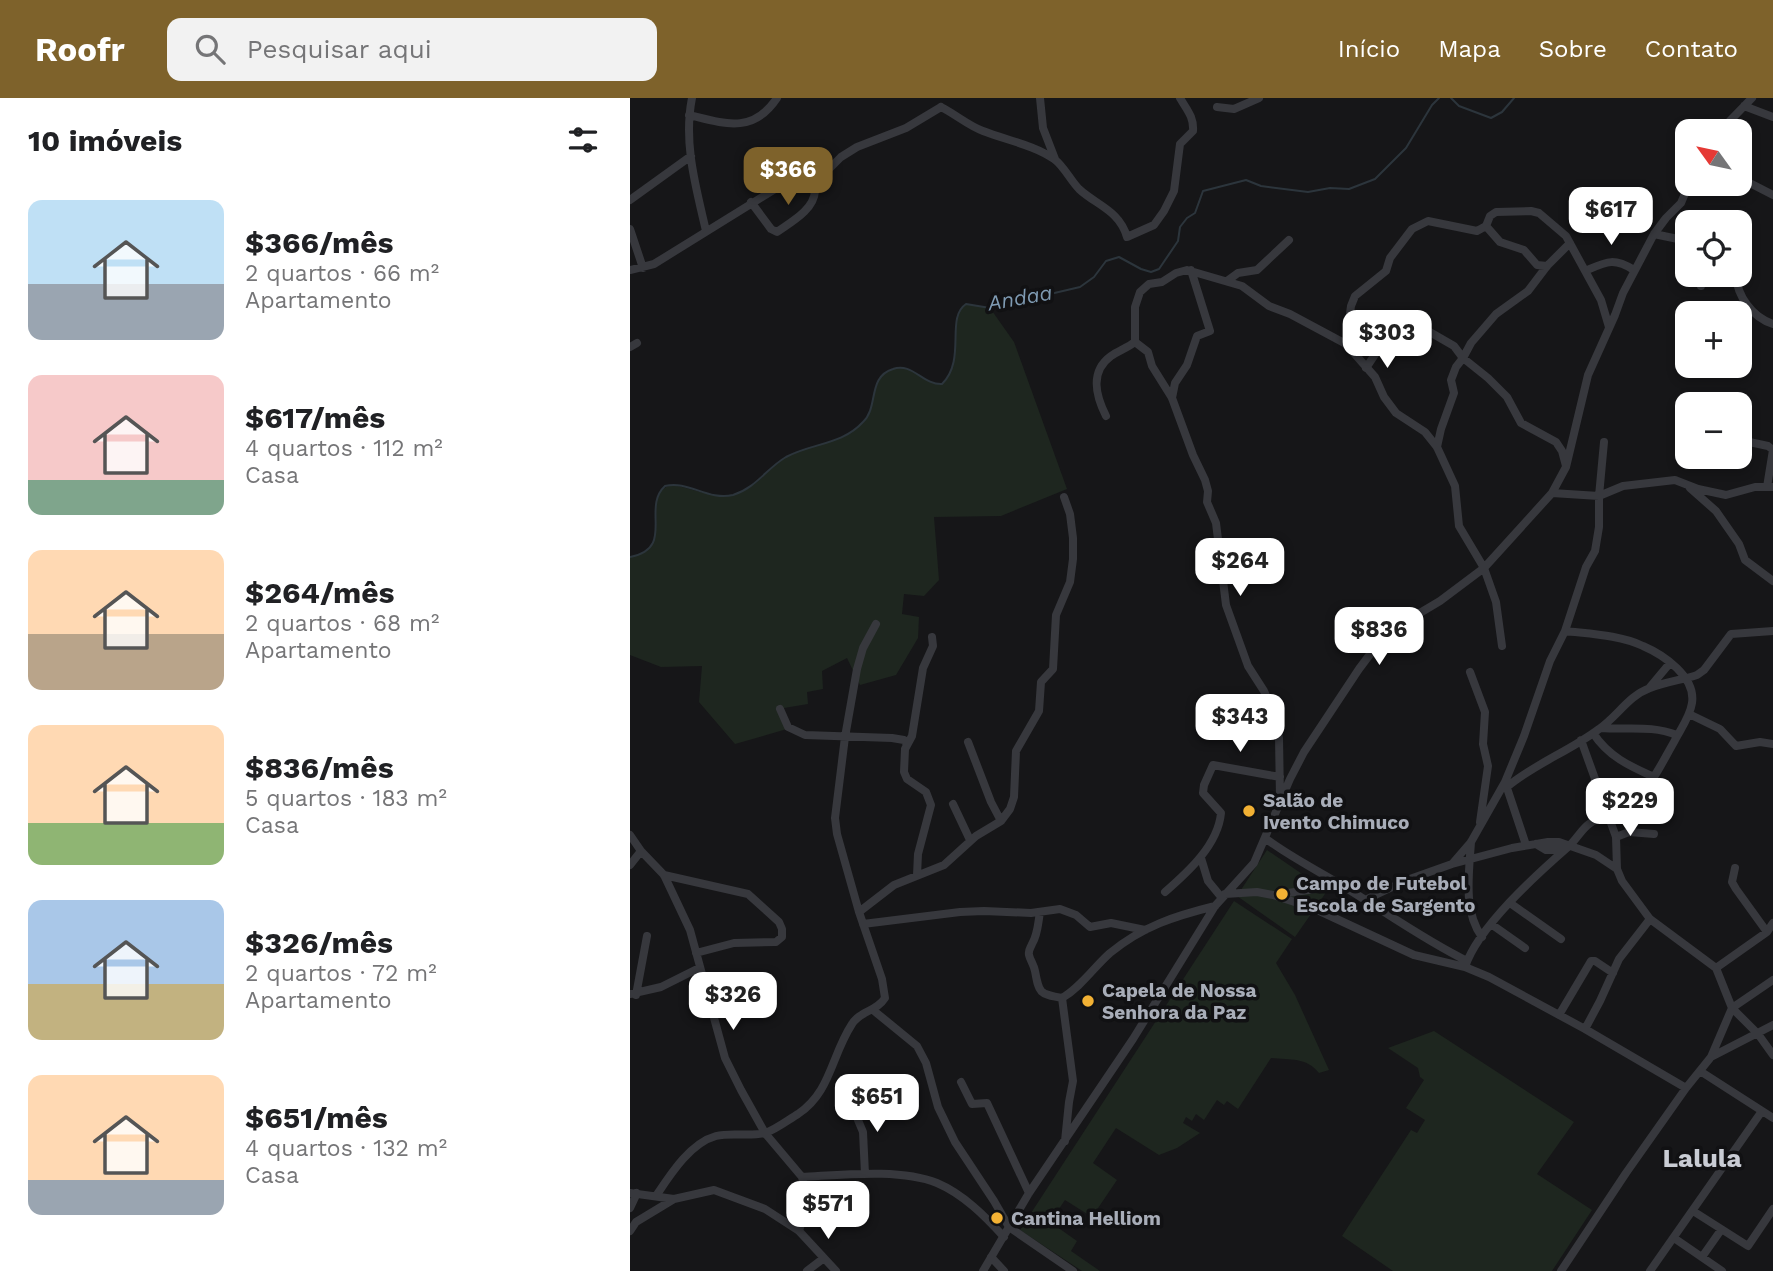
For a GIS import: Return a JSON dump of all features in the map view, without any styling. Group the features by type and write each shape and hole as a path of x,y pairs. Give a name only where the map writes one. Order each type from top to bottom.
{"street":[{"path":"692,98 687,136 706,231"},
{"path":"689,115 721,122 741,123 757,120 777,98"},
{"path":"1040,98 1043,128 1055,159 1079,190 1098,201 1124,226 1128,237 1154,225 1174,191 1178,148 1181,141 1193,131 1192,119 1180,98"},
{"path":"1041,112 1046,98"},
{"path":"1217,107 1234,109 1259,98"},
{"path":"1732,119 1752,98"},
{"path":"630,270 643,268 788,181 810,182 822,178 841,157 858,147 906,128 940,103 980,130 1055,159"},
{"path":"1744,106 1773,117"},
{"path":"630,200 691,156"},
{"path":"751,202 771,229 777,232 795,220 812,201 815,191 810,182"},
{"path":"1752,184 1773,195"},
{"path":"983,1271 1029,1193 1133,1039 1215,906 1254,863 1304,752 1374,649 1398,626 1440,601 1485,568 1552,493 1566,467 1588,375 1634,270 1654,234 1684,196"},
{"path":"1346,344 1355,296 1386,271 1390,258 1412,229 1428,221 1477,231 1486,226 1490,216 1496,212 1531,211 1546,218 1566,236 1601,300 1609,327"},
{"path":"1486,226 1500,242 1524,250 1537,265 1548,265"},
{"path":"630,229 643,268"},
{"path":"1654,234 1675,239"},
{"path":"1227,281 1238,273 1257,270 1289,240"},
{"path":"1437,447 1454,393 1451,380 1456,366 1483,328 1496,314 1528,291 1570,243"},
{"path":"1585,271 1612,261 1623,263 1634,270"},
{"path":"1135,342 1135,307 1140,292 1149,284 1162,282 1183,270 1191,270 1251,291 1269,306 1290,314 1346,344 1375,377 1384,397 1396,413 1425,432 1437,447 1455,486 1458,526 1485,568 1496,602 1502,646"},
{"path":"1172,398 1175,383 1187,365 1197,336 1210,331 1191,270"},
{"path":"1738,287 1753,311 1763,321 1773,324"},
{"path":"1366,368 1378,350 1382,337 1400,330 1428,331 1454,346 1463,358 1507,397 1521,424 1556,442 1562,451 1566,467"},
{"path":"1135,342 1148,352 1172,398 1192,456 1208,491 1207,502 1216,523 1221,553 1222,584 1236,635 1252,674 1264,691 1274,714 1279,738 1280,801"},
{"path":"1106,416 1096,390 1099,368 1109,357 1135,342"},
{"path":"1452,864 1471,842 1506,785 1550,661 1565,631 1586,566 1595,551 1604,443"},
{"path":"1552,493 1599,496 1630,485 1675,481 1726,495 1770,487 1773,450 1768,446 1752,443"},
{"path":"1689,486 1716,511 1739,544 1745,560 1773,581"},
{"path":"859,912 894,885 944,865 970,841 1001,821 1010,809 1014,797 1016,751 1039,711 1041,682 1053,669 1056,615 1070,582 1073,538 1070,514 1064,497"},
{"path":"656,1196 689,1153 708,1140 720,1135 765,1133 797,1115 814,1101 822,1091 837,1051 852,1024 882,1003 884,991 859,912 835,818 845,737 863,648 876,624"},
{"path":"1466,964 1491,924 1591,823 1628,806 1641,794 1654,777 1689,714 1692,694 1686,679 1670,663 1643,646 1627,641 1565,631"},
{"path":"1650,687 1686,679 1704,670 1731,634 1773,631"},
{"path":"917,875 918,854 931,805 926,792 905,775 907,744 912,736 923,668 932,650 932,637"},
{"path":"1506,785 1597,730 1626,702 1650,687 1670,663"},
{"path":"1470,672 1485,712 1483,744 1488,766 1479,830"},
{"path":"780,709 784,721 795,732 805,735 892,738 904,740 907,744"},
{"path":"1689,714 1720,729 1736,746 1773,744"},
{"path":"1597,730 1659,728 1677,735"},
{"path":"1597,730 1601,746 1620,760 1654,777"},
{"path":"1581,740 1616,837 1617,869 1622,881 1650,919 1716,968 1732,1007 1758,1034 1773,1055"},
{"path":"968,742 990,802 1001,821"},
{"path":"1165,892 1201,858 1221,817 1219,808 1203,793 1213,765 1280,777"},
{"path":"1506,785 1526,845"},
{"path":"953,804 970,841"},
{"path":"1616,837 1629,832 1654,834"},
{"path":"630,835 664,875 690,930 725,1058 765,1133 802,1177 805,1210 799,1231"},
{"path":"1265,838 1284,853 1341,885 1466,964 1686,1088"},
{"path":"1471,842 1472,919 1482,937"},
{"path":"1365,900 1407,880 1452,864 1526,845 1559,842 1567,848 1596,855 1617,869"},
{"path":"630,865 641,850"},
{"path":"1201,858 1208,881 1224,896"},
{"path":"1735,869 1732,881 1735,889 1767,932"},
{"path":"664,875 748,894 779,922 782,929 782,937 776,942 734,943 695,953"},
{"path":"1273,895 1341,885"},
{"path":"1224,896 1257,892 1273,895 1313,908 1414,955 1466,964"},
{"path":"1510,903 1561,939"},
{"path":"1062,998 1132,936 1169,918 1215,906"},
{"path":"863,924 972,911 1012,913 1060,909 1072,912 1090,927 1111,923 1144,930"},
{"path":"1040,912 1029,956 1035,968 1036,983 1040,991 1045,995 1062,998"},
{"path":"1585,1029 1619,959 1650,919"},
{"path":"1716,968 1767,932 1773,923"},
{"path":"1491,924 1525,948"},
{"path":"633,995 647,936"},
{"path":"1559,1015 1591,961 1613,973"},
{"path":"633,995 676,982 699,968"},
{"path":"1562,1271 1686,1088 1710,1057 1732,1007 1773,980"},
{"path":"1062,998 1073,1081 1065,1142"},
{"path":"873,1010 918,1046 926,1063 938,1107 955,1142 1009,1227 1073,1271"},
{"path":"1710,1057 1773,1025"},
{"path":"1700,1070 1773,1118"},
{"path":"961,1082 972,1104 987,1103 1029,1193"},
{"path":"850,1101 863,1132 864,1174"},
{"path":"1650,1271 1762,1111"},
{"path":"802,1177 892,1175 937,1183 975,1207 1004,1237"},
{"path":"631,1228 642,1217 674,1199 714,1190 765,1209 799,1231 836,1271"},
{"path":"630,1208 634,1193 674,1199"},
{"path":"1693,1211 1748,1246 1773,1209"},
{"path":"1702,1257 1721,1230"},
{"path":"1674,1238 1722,1271"},
{"path":"991,1257 1004,1271"},
{"path":"807,1271 824,1258"}],"shaded area":[{"path":"966,304 990,308 1014,342 1067,489 1001,516 934,517 939,580 924,596 904,594 902,614 919,617 918,638 896,675 860,685 847,658 822,671 823,689 807,692 808,704 784,708 787,729 735,744 699,702 702,666 661,667 630,655 630,557 645,551 653,543 657,499 662,490 672,485 714,495 737,493 751,486 792,454 845,436 864,422 871,409 876,385 885,373 893,369 906,369 929,381 942,384 953,362 957,319"},
{"name":"Campo de Futebol Escola de Sargento","path":"1267,850 1327,891 1295,937 1237,896"},
{"path":"1234,901 1292,939 1276,963 1295,995 1329,1070 1319,1073 1303,1062 1271,1058 1238,1109 1227,1101 1224,1105 1217,1100 1204,1120 1196,1114 1192,1121 1186,1117 1183,1123 1200,1133 1177,1148 1159,1155 1116,1128 1093,1163 1117,1180 1092,1217 1065,1200 1050,1222 1077,1241 1071,1251 1100,1271 1082,1271 1020,1230"},
{"path":"1434,1031 1574,1122 1537,1174 1592,1210 1552,1271 1393,1271 1342,1236 1411,1130 1417,1133 1425,1120 1406,1108 1424,1080 1420,1077 1418,1068 1388,1048"}],"waterway":[{"name":"Andaa","path":"630,557 644,552 652,545 658,495 665,486 682,486 715,495 733,495 755,483 786,457 855,430 868,416 876,385 885,373 893,369 906,369 929,381 942,384 953,363 957,319 966,304 990,308 1080,287 1094,277 1106,261 1119,257 1141,269 1151,272 1159,269 1178,241 1180,227 1195,213 1203,191 1246,180 1261,186 1308,192 1330,188 1349,189 1375,179 1406,148 1439,98"},
{"name":"Andaa","path":"1451,98 1459,106 1491,118 1502,112 1514,98"}],"place":[{"name":"Salão de Ivento Chimuco","path":"1249,811"},
{"name":"Campo de Futebol Escola de Sargento","path":"1282,894"},
{"name":"Capela de Nossa Senhora da Paz","path":"1088,1001"},
{"name":"Cantina Helliom","path":"997,1218"}],"district":[{"name":"Lalula","path":"1702,1158"}]}
